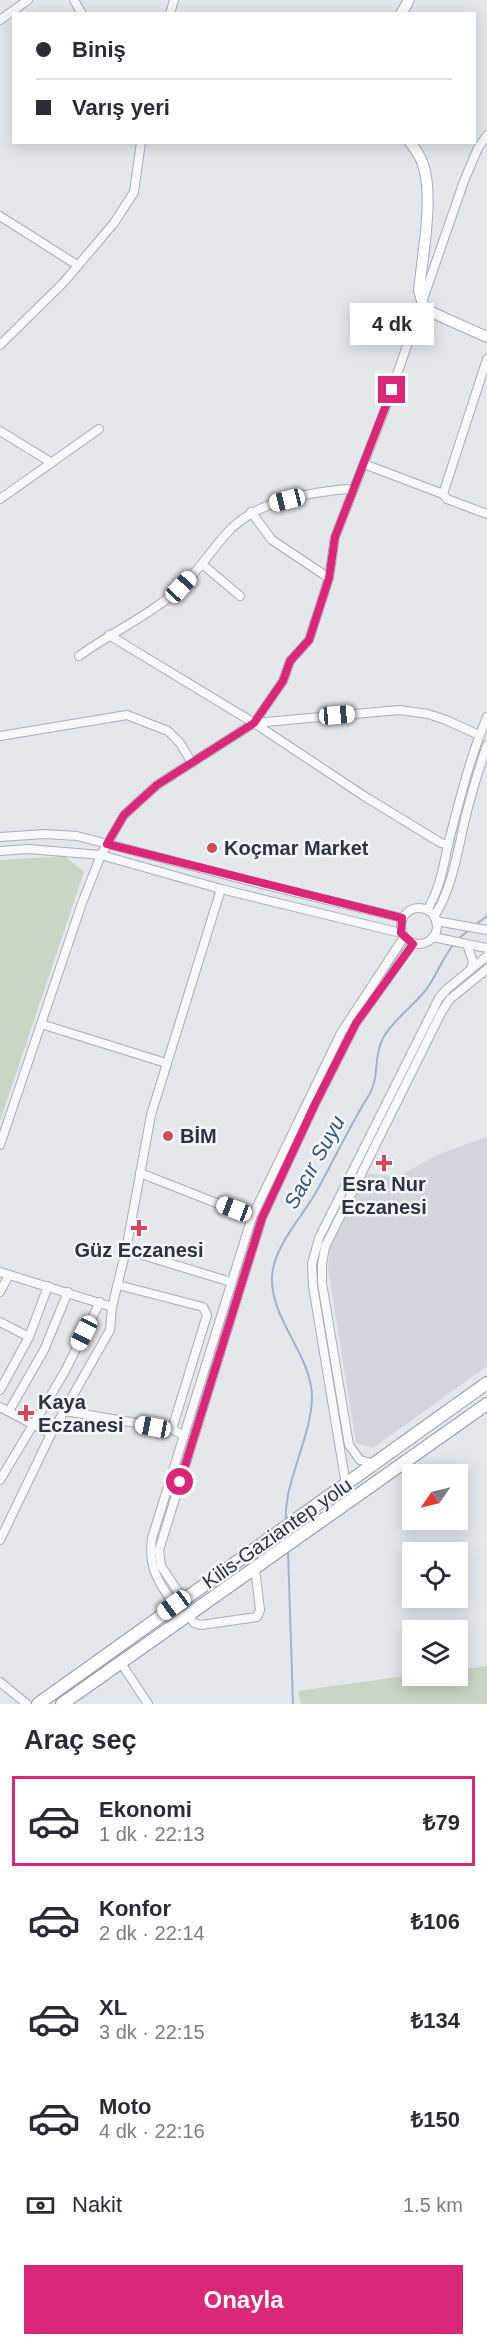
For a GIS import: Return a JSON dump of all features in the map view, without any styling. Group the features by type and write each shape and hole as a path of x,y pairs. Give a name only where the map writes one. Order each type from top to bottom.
{"highway":[{"name":"Kilis-Gaziantep yolu","path":"38,1704 487,1383"},
{"name":"Kilis-Gaziantep yolu","path":"62,1704 487,1404"}],"main road":[{"path":"411,144 422,162 427,178 428,196 419,291 423,304 431,312 487,337"}],"street":[{"path":"0,20 28,0"},
{"path":"0,1145 100,855 124,815 157,785 254,723 283,681 290,661 309,640 329,578 335,537 423,304 464,181 478,148 486,137"},
{"path":"0,345 41,306 114,223 134,192 141,144"},
{"path":"0,216 77,265"},
{"path":"443,494 487,359"},
{"path":"0,499 99,429"},
{"path":"0,431 52,463"},
{"path":"364,464 443,494 447,499 487,514"},
{"path":"79,656 109,635 138,619 181,587 227,532 251,512 324,491 347,489 352,492"},
{"path":"251,512 272,540 329,578"},
{"path":"202,564 240,596"},
{"path":"109,635 254,723 364,796 448,845"},
{"path":"254,723 399,710 446,720 479,735"},
{"path":"0,736 126,715 168,731 180,743 192,763"},
{"path":"427,910 444,872 448,845 479,735 487,717"},
{"path":"0,851 28,849 100,855 221,889 403,935 413,944 424,944 436,932 435,919 455,865 467,810 487,745"},
{"path":"0,837 45,834 77,836 402,918"},
{"path":"0,1539 51,1434 110,1330 112,1307 126,1250 150,1115 212,925 221,889"},
{"path":"178,1602 154,1572 150,1554 152,1538 252,1216 341,1033 403,935 402,918 405,913 416,908 427,910 435,919 485,930"},
{"path":"433,937 487,948"},
{"path":"178,1602 161,1566 159,1550 262,1218 356,1023 413,944"},
{"path":"467,944 473,962 471,969"},
{"path":"346,1485 315,1298 312,1264 319,1238 439,998 487,956"},
{"path":"374,1464 360,1460 349,1445 322,1287 325,1247 441,1013 450,999 487,969"},
{"path":"41,1024 166,1063"},
{"path":"140,1173 252,1216"},
{"path":"126,1250 231,1282"},
{"path":"0,1292 4,1273 112,1307"},
{"path":"313,1282 322,1287"},
{"path":"118,1285 203,1307 207,1315 172,1429"},
{"path":"0,1390 29,1337 48,1286"},
{"path":"315,1298 322,1287"},
{"path":"9,1411 44,1350 68,1293"},
{"path":"0,1480 64,1373 100,1302"},
{"path":"0,1322 29,1337"},
{"path":"0,1407 51,1434"},
{"path":"65,1411 172,1429 184,1436"},
{"path":"189,1616 194,1623 201,1625 257,1617 260,1610 259,1565"},
{"path":"121,1663 148,1704"},
{"path":"0,1682 27,1704"}],"shaded area":[{"path":"487,1137 487,1366 373,1448 356,1443 328,1269 330,1248 337,1227 365,1173 397,1177 439,1154"}],"green space":[{"path":"64,856 84,872 0,1121 0,860"},
{"path":"487,1666 487,1704 301,1704 298,1691 402,1676 402,1686 468,1686 468,1669"}],"waterway":[{"name":"Sacır Suyu","path":"475,925 487,916"},
{"name":"Sacır Suyu","path":"459,938 468,931"},
{"name":"Sacır Suyu","path":"286,1522 289,1492 307,1429 312,1398 306,1367 284,1324 273,1294 272,1278 277,1255 315,1194 372,1088 378,1052 383,1038 392,1025 425,991 453,945"},
{"name":"Sacır Suyu","path":"288,1551 293,1704"}],"place":[{"name":"Koçmar Market","path":"212,848"},
{"name":"BİM","path":"168,1136"},
{"name":"Esra Nur Eczanesi","path":"384,1163"},
{"name":"Güz Eczanesi","path":"139,1228"},
{"name":"Kaya Eczanesi","path":"26,1413"}],"route":[{"path":"180,1482 262,1218 356,1023 413,944 401,933 402,918 107,844 124,815 157,785 254,723 283,681 290,661 309,640 329,578 335,537 392,390"}]}
